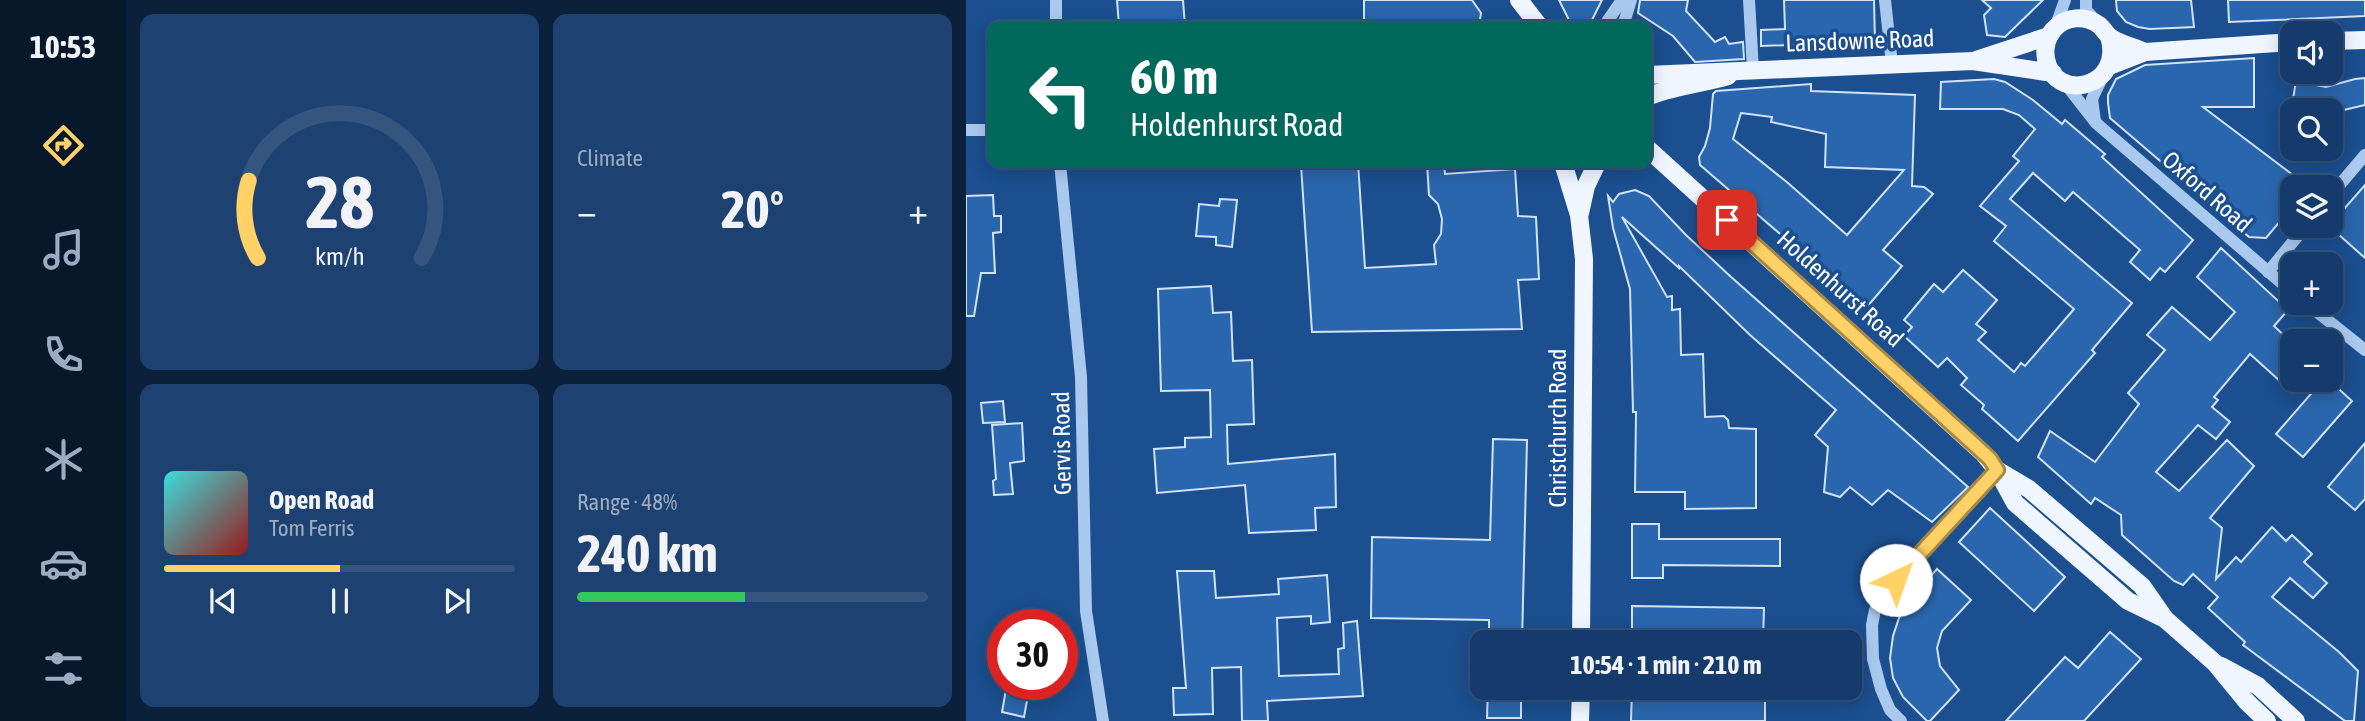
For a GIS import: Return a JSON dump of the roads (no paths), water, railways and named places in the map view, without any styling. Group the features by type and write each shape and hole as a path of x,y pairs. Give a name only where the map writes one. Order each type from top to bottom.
{"main road":[{"path":"1521,4 1528,21"},
{"path":"1521,4 1535,21"},
{"path":"2145,52 2083,18 2073,19 2052,32 2045,55 2058,77 2073,85 2084,85 2145,52 2280,43"},
{"name":"Lansdowne Road","path":"1973,61 2052,32"},
{"path":"2105,32 2112,46 2106,71"},
{"path":"2343,41 2365,40"},
{"name":"Lansdowne Road","path":"1652,75 1973,61 2058,77"},
{"name":"Lansdowne Road","path":"1652,95 1750,70"},
{"name":"Holdenhurst Road","path":"1652,153 1937,410 1990,459 1997,470 2029,489 2142,586 2165,619 2215,663 2247,702 2267,721"},
{"name":"Christchurch Road","path":"1565,168 1579,215 1584,259 1581,630"},
{"name":"Christchurch Road","path":"1579,215 1586,186 1595,168"},
{"name":"Holdenhurst Road","path":"2215,663 2258,686 2296,721"},
{"path":"1580,721 1581,700"}],"street":[{"path":"1056,0 1056,21"},
{"path":"1607,21 1622,0"},
{"path":"1625,21 1631,0"},
{"path":"1749,0 1750,70"},
{"path":"1885,0 1892,64"},
{"path":"2052,32 2064,0"},
{"path":"2086,0 2086,10 2105,32"},
{"path":"2095,124 2092,99 2106,71"},
{"name":"Oxford Road","path":"2058,77 2095,124 2280,282"},
{"path":"966,130 987,130"},
{"path":"2343,181 2365,155"},
{"name":"Gervis Road","path":"1060,168 1081,377 1086,611 1103,721"},
{"path":"2268,272 2296,238"},
{"path":"2321,315 2365,350"},
{"path":"1901,721 1889,710 1877,677 1871,641 1875,610 1885,593 1997,470"}]}
